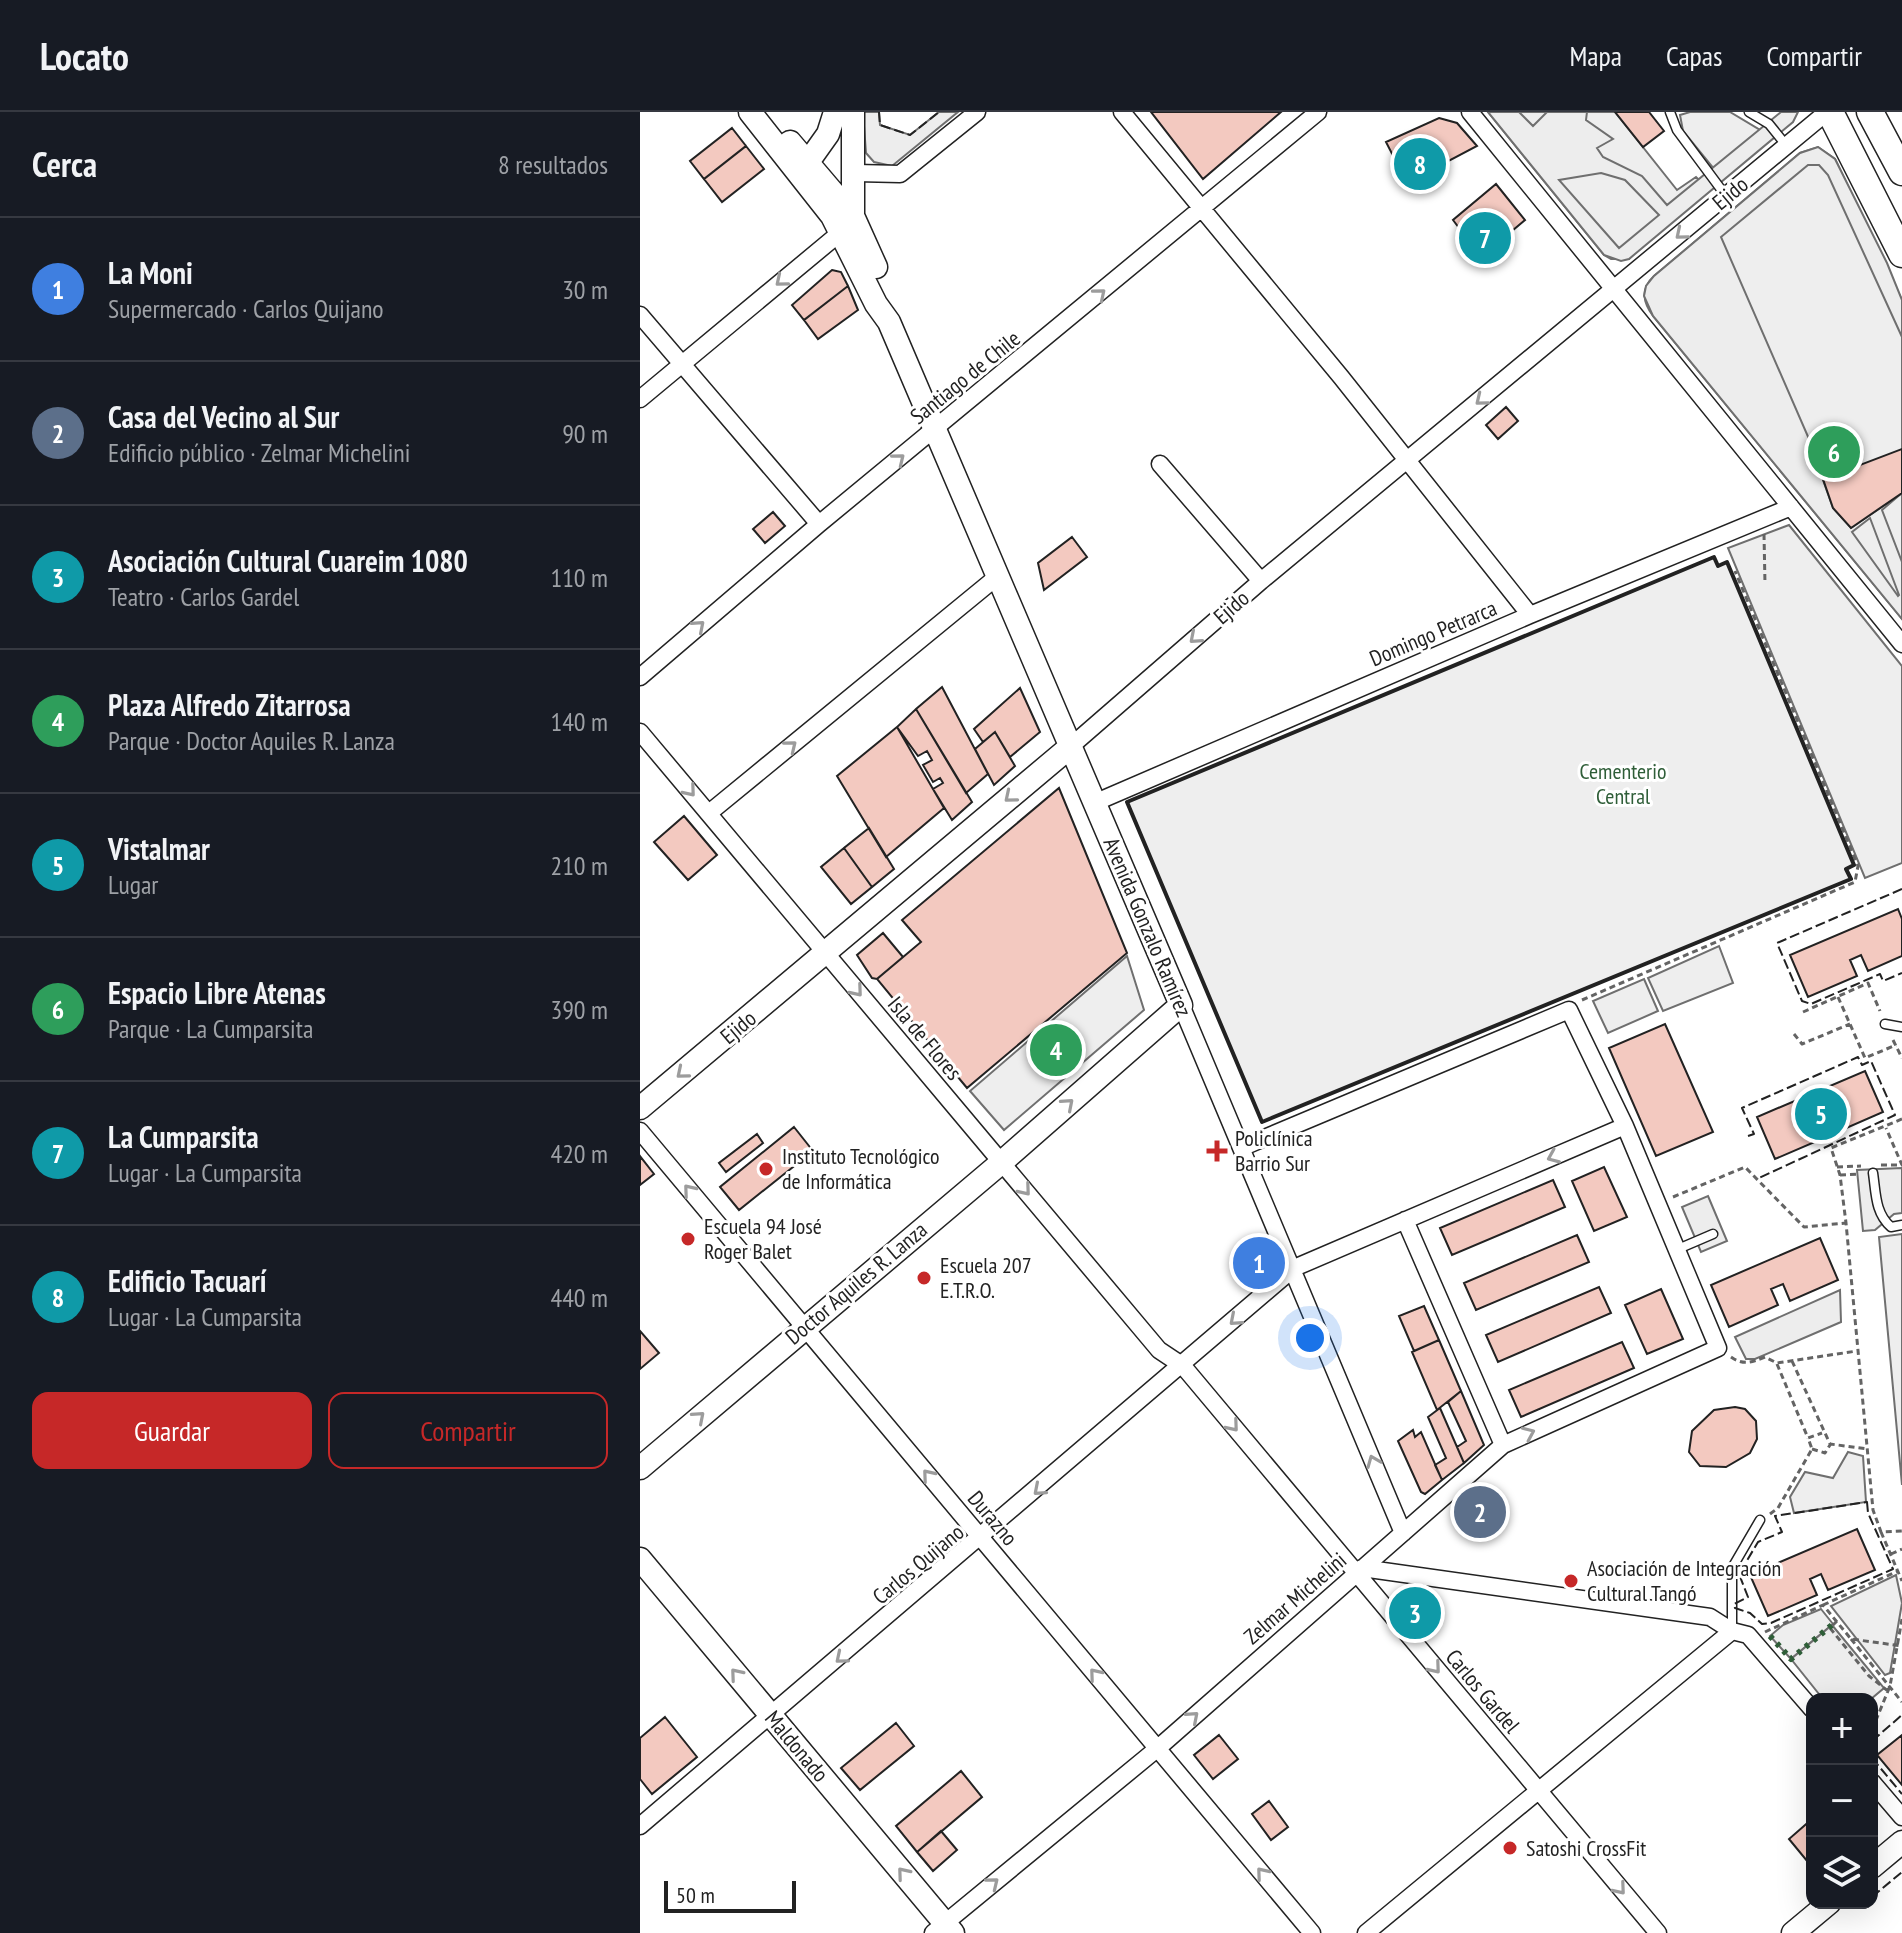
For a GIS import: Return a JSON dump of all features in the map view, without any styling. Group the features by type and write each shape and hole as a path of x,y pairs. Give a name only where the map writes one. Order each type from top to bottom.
{"main road":[{"path":"1828,112 1902,254"},
{"path":"1870,112 1902,172"}],"street":[{"name":"Avenida Gonzalo Ramírez","path":"750,112 803,169 847,224 876,304 889,322 937,429 1243,1147 1403,1533"},
{"name":"Avenida Gonzalo Ramírez","path":"764,112 803,169"},
{"path":"803,169 828,134 835,112"},
{"path":"640,399 847,224 856,173 853,112"},
{"path":"856,173 900,174 977,112"},
{"path":"1122,112 1530,615"},
{"name":"Santiago de Chile","path":"640,677 819,524 1318,112"},
{"path":"1470,112 1902,644"},
{"name":"Ejido","path":"640,1108 1070,747 1261,581 1828,112"},
{"path":"640,315 819,524"},
{"path":"1160,464 1261,581"},
{"name":"Domingo Petrarca","path":"1094,803 1530,615 1791,507"},
{"path":"709,813 998,576"},
{"name":"Isla de Flores","path":"640,732 1159,1350 1183,1366"},
{"name":"Doctor Aquiles R. Lanza","path":"640,1468 803,1327 1002,1162 1181,1005"},
{"path":"1243,1147 1569,1010 1625,1126 1718,1348"},
{"name":"Carlos Quijano","path":"640,1826 982,1538 1294,1268 1625,1126"},
{"name":"Durazno","path":"640,1131 1312,1933"},
{"path":"1405,1220 1503,1445"},
{"name":"Zelmar Michelini","path":"944,1930 1158,1748 1503,1445 1718,1348"},
{"name":"Carlos Gardel","path":"1183,1366 1359,1571 1658,1933"},
{"name":"Maldonado","path":"640,1559 944,1930"},
{"path":"1359,1571 1710,1617 1732,1631 1743,1631 1806,1702"},
{"path":"1366,1933 1732,1631"},
{"path":"1878,1789 1902,1817"},
{"path":"1878,1862 1902,1842"},
{"path":"1793,1933 1822,1909"}],"lane":[{"path":"1670,112 1677,130 1726,196"},
{"path":"1749,112 1769,124 1786,145"},
{"path":"1885,1024 1902,1027"},
{"path":"1874,1169 1878,1211 1891,1227 1902,1225"},
{"path":"1678,1249 1713,1234"},
{"path":"1732,1631 1732,1568 1760,1520"}],"path":[{"path":"1764,518 1765,584"},
{"path":"1569,1010 1585,997 1855,882 1858,877 1858,866 1735,571"},
{"path":"1803,1012 1868,983 1902,1057"},
{"path":"1838,996 1865,1058 1896,1045"},
{"path":"1794,1034 1802,1044 1850,1024"},
{"path":"1902,1119 1831,1148 1840,1175 1846,1223 1873,1510 1902,1581"},
{"path":"1840,1175 1902,1165 1886,1127"},
{"path":"1837,1167 1863,1166"},
{"path":"1658,1203 1745,1167 1804,1227 1846,1223"},
{"path":"1718,1348 1739,1362 1750,1363 1765,1357 1777,1363 1857,1351"},
{"path":"1792,1361 1830,1444 1868,1449"},
{"path":"1777,1363 1812,1449 1819,1454 1825,1453 1830,1444"},
{"path":"1808,1438 1822,1432"},
{"path":"1760,1520 1778,1508 1812,1449"},
{"path":"1881,1532 1902,1531"},
{"path":"1891,1554 1902,1549"},
{"path":"1753,1640 1777,1624 1898,1571"},
{"path":"1823,1605 1902,1702"},
{"path":"1878,1716 1889,1689 1902,1619"},
{"path":"1837,1621 1830,1628 1835,1635 1879,1686 1889,1689"},
{"path":"1851,1639 1899,1646"}],"green space":[{"path":"1488,112 1615,112 1677,190 1696,177 1700,181 1682,196 1629,259 1611,259 1604,255"},
{"path":"1730,112 1760,130 1714,169 1683,131 1680,115"},
{"path":"1818,147 1835,159 1902,300 1902,619 1653,316 1645,301 1645,291 1654,276 1800,153"},
{"path":"1789,525 1902,666 1902,863 1865,878 1728,548"},
{"name":"Cementerio Central","path":"1714,557 1718,566 1727,562 1854,865 1846,869 1851,879 1262,1122 1127,802"},
{"path":"1719,946 1733,983 1663,1011 1648,978"},
{"path":"1127,956 1144,1010 1004,1130 970,1091"},
{"path":"1644,979 1658,1011 1608,1033 1593,1001"},
{"path":"1902,1234 1902,1485 1879,1237"},
{"path":"1848,1452 1863,1456 1866,1502 1794,1513 1790,1497 1805,1472 1833,1478"},
{"path":"1896,1575 1902,1603 1890,1673 1885,1675 1831,1606"},
{"path":"1821,1609 1833,1624 1791,1659 1770,1636 1783,1625"}],"shaded area":[{"path":"863,112 879,112 880,125 910,135 939,112 958,112 892,166 874,162 866,153"},
{"path":"1488,112 1519,112 1533,126 1547,112 1587,112 1586,120 1613,139 1597,148 1603,157 1642,176 1667,205 1781,112 1798,112 1793,122 1629,259 1621,261 1604,255","holes":["1601,173 1625,180 1659,215 1619,248 1559,180"]},
{"path":"1818,147 1835,159 1902,300 1902,337 1828,175 1819,165 1808,165 1721,237 1826,478 1823,480 1833,508 1851,528 1902,493 1882,510 1902,562 1902,619 1653,316 1644,296 1646,286 1654,276 1800,153","holes":["1870,518 1899,595 1852,532"]},
{"path":"1902,1168 1902,1213 1894,1214 1875,1230 1863,1231 1857,1170"},
{"path":"1708,1196 1727,1241 1701,1252 1682,1207"},
{"path":"1840,1290 1841,1322 1755,1359 1746,1359 1735,1337"},
{"path":"1832,1625 1884,1688 1878,1693 1818,1693 1791,1659"}],"building":[{"path":"1151,112 1281,112 1203,179"},
{"path":"1615,112 1649,112 1664,131 1643,147"},
{"path":"1439,118 1457,123 1477,146 1407,183 1386,142"},
{"path":"732,128 746,146 704,179 690,161"},
{"path":"746,146 764,169 722,202 704,179"},
{"path":"1496,184 1525,220 1481,257 1453,220"},
{"path":"832,270 841,272 848,286 804,320 792,305"},
{"path":"848,286 858,310 818,339 804,320"},
{"path":"1506,407 1518,421 1498,439 1486,425"},
{"path":"1902,449 1902,493 1851,528 1833,508 1823,479"},
{"path":"773,512 785,526 765,543 753,529"},
{"path":"1072,537 1087,557 1044,590 1038,563"},
{"path":"942,687 988,774 966,793 916,709"},
{"path":"1020,688 1040,732 1010,757 995,732 983,742 974,729"},
{"path":"916,709 972,802 952,820 933,789 943,783 940,778 933,782 923,765 932,760 927,751 918,756 897,727"},
{"path":"897,727 944,808 886,857 837,776"},
{"path":"995,732 1015,766 994,785 975,749"},
{"path":"1059,788 1127,953 967,1088 877,979 921,942 902,920"},
{"path":"684,816 717,855 688,880 654,842"},
{"path":"869,828 894,869 872,887 844,848"},
{"path":"844,848 872,887 851,904 821,867"},
{"path":"1898,909 1902,919 1902,956 1868,971 1861,955 1850,960 1857,976 1808,997 1790,955"},
{"path":"883,933 903,957 877,979 872,978 857,955"},
{"path":"1665,1024 1713,1132 1656,1156 1609,1048"},
{"path":"1865,1071 1883,1112 1835,1133 1828,1116 1816,1121 1824,1138 1775,1159 1757,1117"},
{"name":"Instituto Tecnológico de Informática","path":"794,1127 813,1151 739,1210 720,1187"},
{"path":"757,1134 763,1143 726,1172 719,1163"},
{"path":"640,1156 654,1174 640,1185"},
{"path":"1604,1167 1627,1217 1594,1231 1572,1181"},
{"path":"1553,1180 1565,1207 1452,1255 1440,1228"},
{"path":"1577,1235 1589,1262 1476,1310 1464,1283"},
{"path":"1820,1238 1838,1280 1790,1301 1783,1284 1771,1289 1778,1305 1729,1327 1711,1285"},
{"path":"1599,1287 1611,1313 1498,1362 1486,1335"},
{"path":"1661,1289 1683,1339 1647,1354 1625,1305"},
{"path":"1424,1306 1439,1340 1414,1351 1399,1316"},
{"path":"640,1331 659,1353 640,1369"},
{"path":"1439,1340 1461,1391 1437,1410 1412,1352"},
{"path":"1622,1342 1634,1368 1521,1417 1509,1390"},
{"path":"1461,1391 1484,1445 1464,1463 1457,1447 1466,1441 1448,1402"},
{"path":"1440,1408 1464,1463 1442,1480 1435,1465 1446,1458 1428,1417"},
{"path":"1745,1409 1756,1421 1757,1439 1750,1453 1726,1467 1700,1466 1689,1452 1692,1431 1714,1410"},
{"path":"1413,1430 1415,1437 1421,1432 1442,1480 1425,1494 1421,1492 1398,1441"},
{"path":"1857,1529 1875,1570 1828,1590 1821,1574 1810,1579 1817,1595 1768,1616 1750,1575"},
{"path":"665,1717 697,1757 652,1794 640,1779 640,1738"},
{"path":"896,1723 914,1746 860,1790 841,1768"},
{"path":"1219,1735 1238,1759 1213,1779 1194,1755"},
{"path":"1902,1735 1902,1785 1878,1756"},
{"path":"961,1771 982,1797 917,1852 896,1826"},
{"path":"1269,1801 1288,1827 1271,1840 1252,1814"},
{"path":"1806,1824 1806,1860 1789,1839"},
{"path":"941,1831 957,1850 933,1871 917,1852"}],"hedge":[{"path":"1770,1636 1791,1659 1832,1625"}],"fence":[{"path":"879,112 880,125 910,135 939,112"},
{"path":"1902,889 1777,943 1802,1001 1811,1004 1880,974 1883,981 1902,973"},
{"path":"1748,1136 1754,1134 1742,1108 1858,1057 1862,1065 1871,1061 1895,1115 1759,1178"},
{"path":"1867,1502 1868,1513 1893,1569 1771,1623 1762,1624 1750,1613 1735,1608 1734,1604 1748,1597 1739,1574 1758,1542 1782,1532 1775,1516 1867,1502"},
{"path":"1878,1736 1902,1715"},
{"path":"1878,1765 1902,1794"},
{"path":"1878,1892 1902,1872"}],"wall":[{"path":"1714,557 1718,566 1727,562 1854,865 1846,869 1851,879 1262,1122 1127,802 1714,557"}],"place":[{"name":"Edificio Tacuarí","path":"1420,164"},
{"name":"La Cumparsita","path":"1485,238"},
{"name":"Espacio Libre Atenas","path":"1834,452"},
{"name":"Plaza Alfredo Zitarrosa","path":"1056,1050"},
{"name":"Vistalmar","path":"1821,1114"},
{"name":"Policlínica Barrio Sur","path":"1217,1151"},
{"name":"Instituto Tecnológico de Informática","path":"766,1169"},
{"name":"Escuela 94 José Roger Balet","path":"688,1239"},
{"name":"La Moni","path":"1259,1263"},
{"name":"Escuela 207 E.T.R.O.","path":"924,1278"},
{"name":"Casa del Vecino al Sur","path":"1480,1512"},
{"name":"Asociación de Integración Cultural Tangó","path":"1571,1581"},
{"name":"Asociación Cultural Cuareim 1080","path":"1415,1613"},
{"name":"Satoshi CrossFit","path":"1510,1848"}]}
